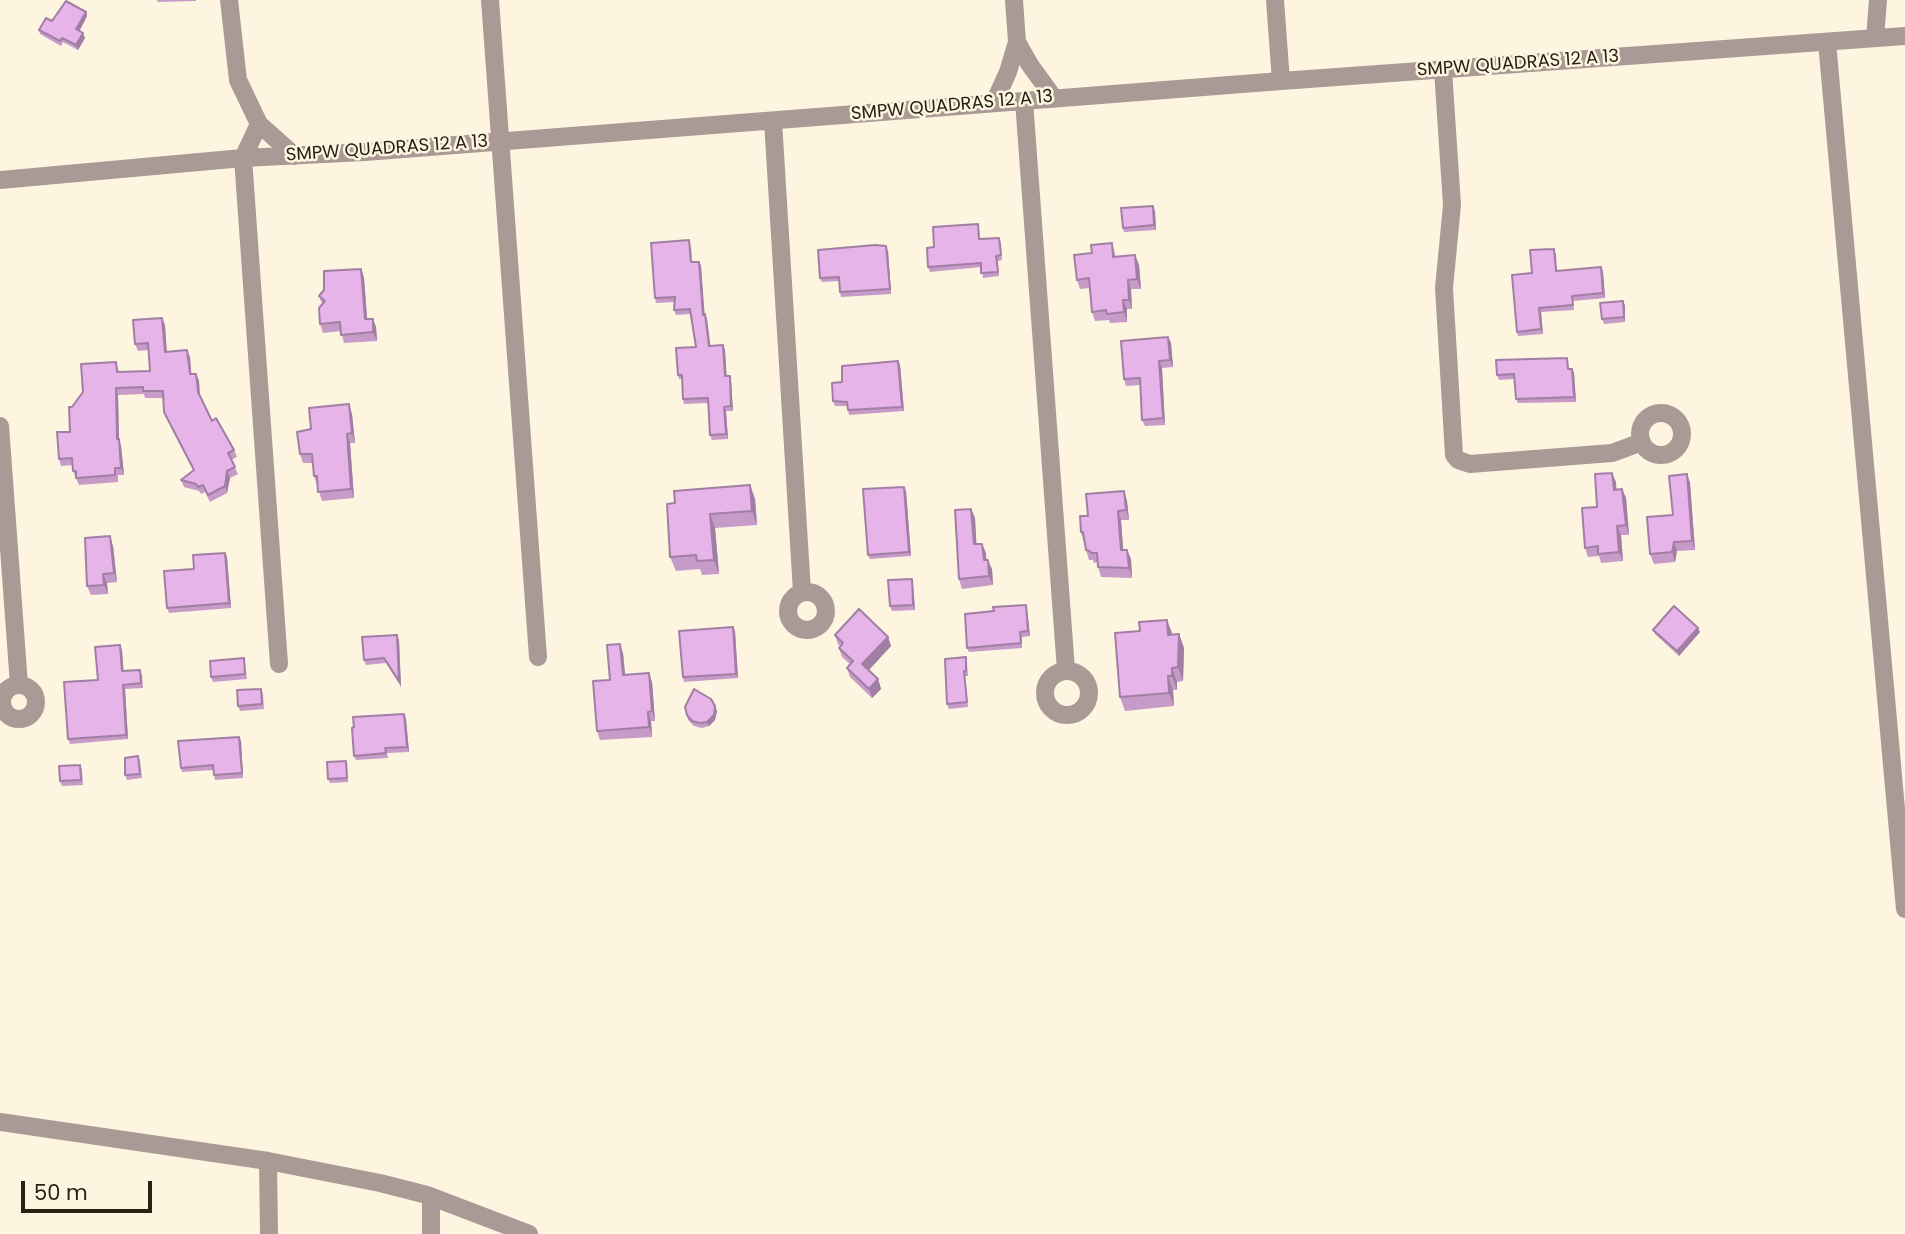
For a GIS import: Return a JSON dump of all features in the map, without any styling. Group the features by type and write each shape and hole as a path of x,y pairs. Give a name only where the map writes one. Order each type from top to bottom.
{"street":[{"path":"229,0 236,70 259,124 295,156"},
{"path":"490,0 538,657"},
{"path":"994,103 1008,72 1017,42 1014,0"},
{"path":"1275,0 1281,81"},
{"path":"1875,38 1878,0"},
{"name":"SMPW QUADRAS 12 A 13","path":"0,180 243,158 499,142 1054,98 1905,36"},
{"path":"1017,42 1054,98"},
{"path":"1827,42 1905,909"},
{"path":"1443,70 1452,205 1444,288 1454,455 1458,460 1470,464 1612,453 1643,442"},
{"path":"1024,101 1066,670"},
{"path":"774,121 802,592"},
{"path":"259,124 243,158 279,664"},
{"path":"0,426 19,685"},
{"path":"0,1122 268,1161 380,1182 432,1197 528,1234"},
{"path":"268,1161 269,1234"},
{"path":"431,1234 432,1197"}],"building":[{"path":"66,1 86,12 76,29 83,33 76,45 62,38 60,41 39,30 46,18 52,21"},
{"path":"1153,206 1154,225 1123,228 1121,208"},
{"path":"978,224 979,239 999,238 1001,255 996,256 998,272 981,273 981,263 928,267 927,248 934,247 933,227"},
{"path":"689,240 691,262 699,262 703,315 705,314 709,346 723,345 725,376 730,376 731,406 724,407 726,434 710,435 708,398 683,399 682,375 678,375 676,348 696,347 690,309 674,310 675,297 655,298 651,243"},
{"path":"1112,243 1113,257 1135,255 1137,279 1128,280 1129,300 1123,300 1124,312 1092,312 1089,278 1077,280 1074,255 1092,253 1091,245"},
{"path":"886,246 890,289 840,292 839,277 820,278 818,250"},
{"path":"1554,249 1556,271 1601,267 1603,293 1572,296 1573,305 1539,308 1541,329 1517,332 1512,275 1532,273 1530,250"},
{"path":"361,269 365,319 373,319 373,332 341,335 340,322 320,324 319,308 325,301 319,296 324,290 324,271"},
{"path":"1623,301 1624,317 1602,319 1600,303"},
{"path":"162,318 165,352 187,350 190,374 196,374 198,392 212,421 216,418 234,450 228,453 235,467 227,471 225,486 208,495 203,485 198,487 181,480 194,470 164,412 163,391 143,391 143,387 116,388 117,439 121,468 115,468 115,475 76,478 72,458 59,459 57,432 70,432 69,407 72,407 83,392 81,364 116,362 117,372 150,371 148,343 135,344 133,320"},
{"path":"1168,337 1170,360 1159,361 1163,418 1142,420 1140,378 1124,379 1121,341"},
{"path":"1567,358 1568,369 1572,369 1574,397 1516,399 1514,374 1497,375 1496,360"},
{"path":"898,361 902,407 848,410 847,402 833,401 832,383 842,382 842,366"},
{"path":"349,404 352,433 347,434 351,489 318,492 312,454 300,454 297,432 311,429 309,408"},
{"path":"1612,473 1614,490 1622,489 1626,525 1617,526 1619,552 1598,554 1598,546 1585,548 1582,508 1597,507 1595,474"},
{"path":"1687,474 1692,541 1674,542 1672,552 1650,554 1647,517 1673,515 1669,476"},
{"path":"750,485 752,511 710,514 714,560 697,561 696,555 670,557 667,504 675,503 674,491"},
{"path":"904,487 909,552 868,555 863,489"},
{"path":"1124,491 1126,510 1118,511 1121,550 1127,550 1129,568 1098,567 1097,553 1086,550 1081,532 1080,516 1088,516 1086,494"},
{"path":"971,509 974,544 982,544 984,560 988,560 989,576 959,579 955,510"},
{"path":"110,536 114,573 103,574 104,585 87,586 85,538"},
{"path":"225,553 229,603 167,608 164,571 194,569 193,555"},
{"path":"912,579 913,605 890,606 888,580"},
{"path":"1026,605 1028,631 1020,632 1021,643 967,648 965,614 994,611 993,607"},
{"path":"1674,606 1698,628 1677,651 1653,630"},
{"path":"859,609 888,637 862,664 878,679 869,689 847,668 853,661 839,648 843,643 835,635"},
{"path":"1167,620 1168,635 1179,634 1178,667 1172,668 1172,676 1168,676 1169,693 1120,697 1115,633 1140,631 1139,622"},
{"path":"733,627 736,674 683,677 679,631"},
{"path":"397,635 399,681 384,658 364,660 362,637"},
{"path":"620,644 623,675 649,673 652,711 648,712 649,727 597,731 593,681 610,680 607,645"},
{"path":"120,645 122,671 140,670 141,683 123,685 126,735 68,739 64,682 98,680 95,647"},
{"path":"966,657 964,671 967,702 947,704 945,659"},
{"path":"244,658 245,674 211,677 210,661"},
{"path":"261,689 262,704 238,706 237,690"},
{"path":"694,689 711,699 715,706 714,715 707,722 692,721 687,715 685,707"},
{"path":"404,714 407,747 385,748 386,753 354,756 353,717"},
{"path":"239,737 242,773 214,775 213,765 181,768 178,741"},
{"path":"138,756 140,774 125,775 125,758"},
{"path":"346,761 347,778 328,779 327,762"},
{"path":"80,765 81,780 60,781 59,766"}]}
